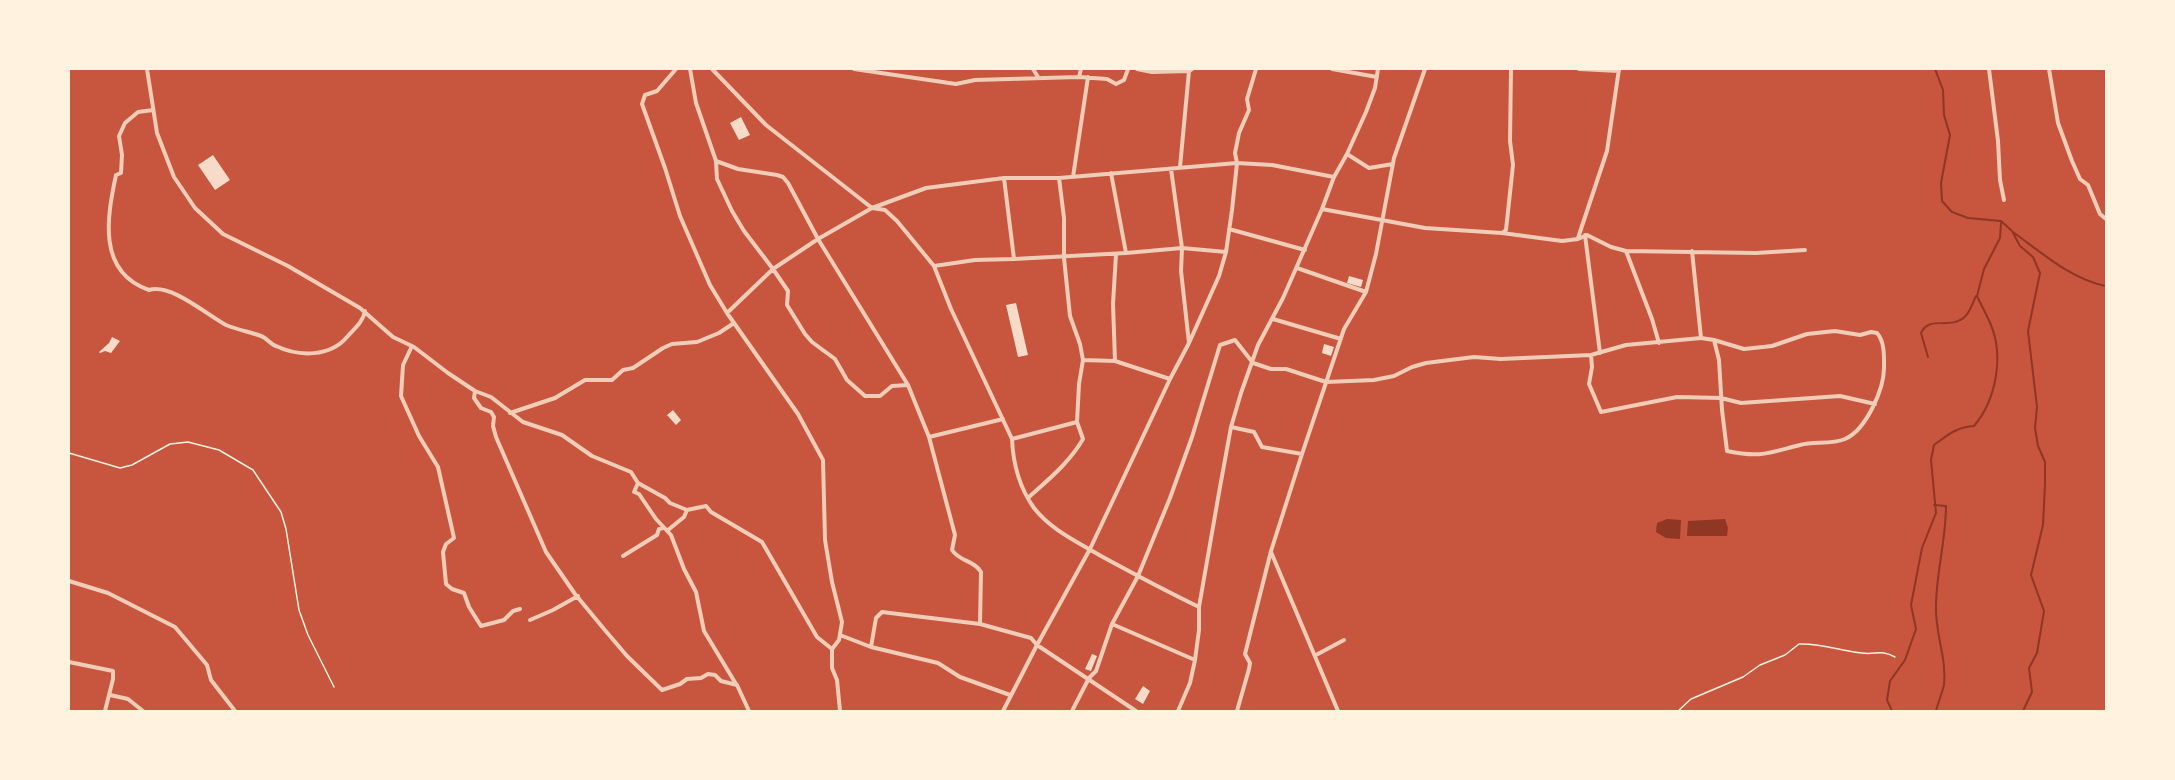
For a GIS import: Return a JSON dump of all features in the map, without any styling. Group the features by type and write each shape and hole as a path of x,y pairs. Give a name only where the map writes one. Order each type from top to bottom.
{"street":[{"path":"147,69 157,133 174,177 187,199 213,226 223,234 288,266 365,311 389,335 412,346 475,391 488,396 510,413 534,427 562,435 592,456 631,472 638,483 670,503 687,510 706,506 711,512 762,542 817,637 832,649"},
{"path":"676,69 657,91 645,95 642,104 680,216 710,285 798,414 822,458 824,536 842,622 837,644 832,649 831,668 837,680 840,711"},
{"path":"690,69 696,103 716,162 717,179 744,231 788,291 787,305 805,334 839,363 847,380 861,393 872,397 876,394 880,396 892,386 908,385"},
{"path":"712,69 766,125 872,208 885,210 934,266 951,309 1012,439 1013,459 1023,488 1028,498 1049,523 1138,576 1199,607"},
{"path":"854,69 956,84 975,80 1038,77 1050,79 1088,77 1107,79 1116,84 1126,78 1128,69"},
{"path":"1033,69 1038,77"},
{"path":"1079,77 1081,69"},
{"path":"1137,69 1152,72 1190,70 1180,167"},
{"path":"1003,711 1090,549 1216,284 1226,252 1237,163 1236,148 1249,110 1247,99 1256,69"},
{"path":"1332,69 1377,77"},
{"path":"1178,711 1190,683 1195,660 1199,607 1231,427 1258,345 1297,268 1334,177 1366,112 1378,69"},
{"path":"1237,711 1250,669 1250,663 1245,654 1271,551 1344,329 1366,292 1376,254 1393,164 1425,69"},
{"path":"1502,233 1506,230 1513,165 1510,141 1511,69"},
{"path":"1578,239 1607,151 1619,70 1579,69"},
{"path":"1989,69 2004,200"},
{"path":"2049,69 2058,123 2072,161 2080,179 2088,185 2100,214 2106,219"},
{"path":"1073,177 1088,77"},
{"path":"153,110 138,112 125,123 119,136 122,166 121,172 116,175 109,210 108,238 126,279 149,290 152,288 163,290 181,297 227,325 264,336 272,345 285,350 320,354 337,347 364,320 365,311"},
{"path":"1347,154 1369,168 1393,164"},
{"path":"716,162 738,169 783,177 818,239 908,385 929,436 955,534 952,550 963,560 977,565 981,572 980,624"},
{"path":"727,313 773,269 818,239 872,208 926,188 1004,178 1059,178 1237,163 1265,164 1334,177"},
{"path":"1171,169 1182,249 1181,271 1189,343"},
{"path":"1111,173 1126,253"},
{"path":"1004,178 1014,259"},
{"path":"1028,498 1065,465 1083,439 1077,422 1083,360 1070,316 1064,258 1064,218 1059,178"},
{"path":"1322,209 1425,228 1502,233 1562,241 1578,239 1585,235"},
{"path":"1228,229 1305,250"},
{"path":"1585,235 1611,247 1626,250 1756,253 1805,250"},
{"path":"1585,235 1600,353"},
{"path":"934,266 975,260 1064,258 1182,249 1226,252"},
{"path":"1626,250 1659,343"},
{"path":"1692,251 1701,338"},
{"path":"1115,361 1113,303 1116,254"},
{"path":"1297,268 1366,292"},
{"path":"1273,319 1341,339"},
{"path":"510,413 555,398 585,380 612,380 623,370 633,368 663,348 672,344 697,342 734,323"},
{"path":"1072,711 1089,678 1096,671 1112,624 1138,576 1192,437 1219,346 1236,341 1253,363 1271,369 1286,369 1326,382 1374,380 1394,376 1426,363 1474,357 1501,359 1591,355 1626,345 1701,338 1714,340 1744,348 1772,346 1807,334 1835,331 1860,335 1872,332 1880,335 1884,353 1884,376 1875,404 1862,425 1846,439 1802,444 1779,452 1757,455 1727,451 1719,360 1714,340"},
{"path":"412,346 403,365 401,396 442,479 454,538 446,544 443,552 446,584 464,593 469,607 482,626 504,620 513,611 520,609"},
{"path":"1591,355 1592,367 1589,384 1600,411 1677,397 1722,398 1741,403 1839,396 1875,404"},
{"path":"1083,360 1115,361 1170,379"},
{"path":"475,391 474,398 481,408 491,412 494,417 493,426 499,444 546,552 627,656 662,690 687,679 701,678 708,674 715,675 721,681 737,685"},
{"path":"929,436 1003,419"},
{"path":"1012,439 1077,422"},
{"path":"1231,427 1254,432 1262,447 1302,454"},
{"path":"638,483 634,492 639,494 665,529 696,592 704,631 737,685 749,711"},
{"path":"623,556 657,535 659,530 665,529 684,517 687,510"},
{"path":"1271,551 1338,711"},
{"path":"69,581 108,593 175,627 207,665 212,680 233,710"},
{"path":"530,620 578,596"},
{"path":"872,647 876,618 882,612 980,624 1031,638 1037,645 1136,711"},
{"path":"1112,624 1195,660"},
{"path":"840,635 872,647 938,663 960,677 1010,695"},
{"path":"1316,655 1344,640"},
{"path":"69,662 112,670 114,674 105,711"},
{"path":"110,694 128,699 143,711"}],"path":[{"path":"69,453 120,468 132,465 171,444 188,442 219,450 253,470 281,512 286,529 299,610 308,635 334,687"},
{"path":"1678,711 1691,699 1743,677 1760,665 1785,655 1799,644 1830,646 1861,653 1887,652 1895,657"}],"shaded area":[{"path":"1667,519 1681,520 1680,539 1666,538 1656,532 1657,523"},
{"path":"1725,519 1728,528 1727,536 1687,536 1688,521"}],"building":[{"path":"741,117 750,135 739,140 730,123"},
{"path":"213,155 230,180 215,190 198,165"},
{"path":"1349,276 1363,280 1361,287 1347,283"},
{"path":"1016,303 1028,355 1018,357 1006,305"},
{"path":"112,337 120,341 111,353 105,351 100,353 99,352"},
{"path":"1324,344 1334,347 1331,356 1322,353"},
{"path":"673,410 681,420 676,425 667,415"},
{"path":"1092,654 1097,656 1091,671 1085,669"},
{"path":"1143,686 1150,691 1143,704 1135,699"}],"waterway":[{"path":"1935,69 1943,90 1944,115 1950,135 1941,183 1942,201 1952,212 1968,218 2001,221 2012,231 2020,246 2033,257 2040,273 2028,331 2037,407 2035,428 2038,446 2045,462 2043,525 2031,575 2044,611 2037,653 2029,668 2032,692 2023,711"},
{"path":"1892,711 1887,700 1890,681 1905,660 1916,629 1911,605 1922,548 1936,513 1931,460 1934,445 1957,430 1974,426 1988,404 1996,378 1995,337 1977,296 1984,269 2000,238 2001,223"},
{"path":"2013,232 2081,278 2106,286"},
{"path":"1928,357 1921,333 1924,328 1933,324 1955,322 1963,318 1970,310 1976,296"},
{"path":"1934,505 1946,506 1936,607 1943,656 1944,685 1936,711"}]}
